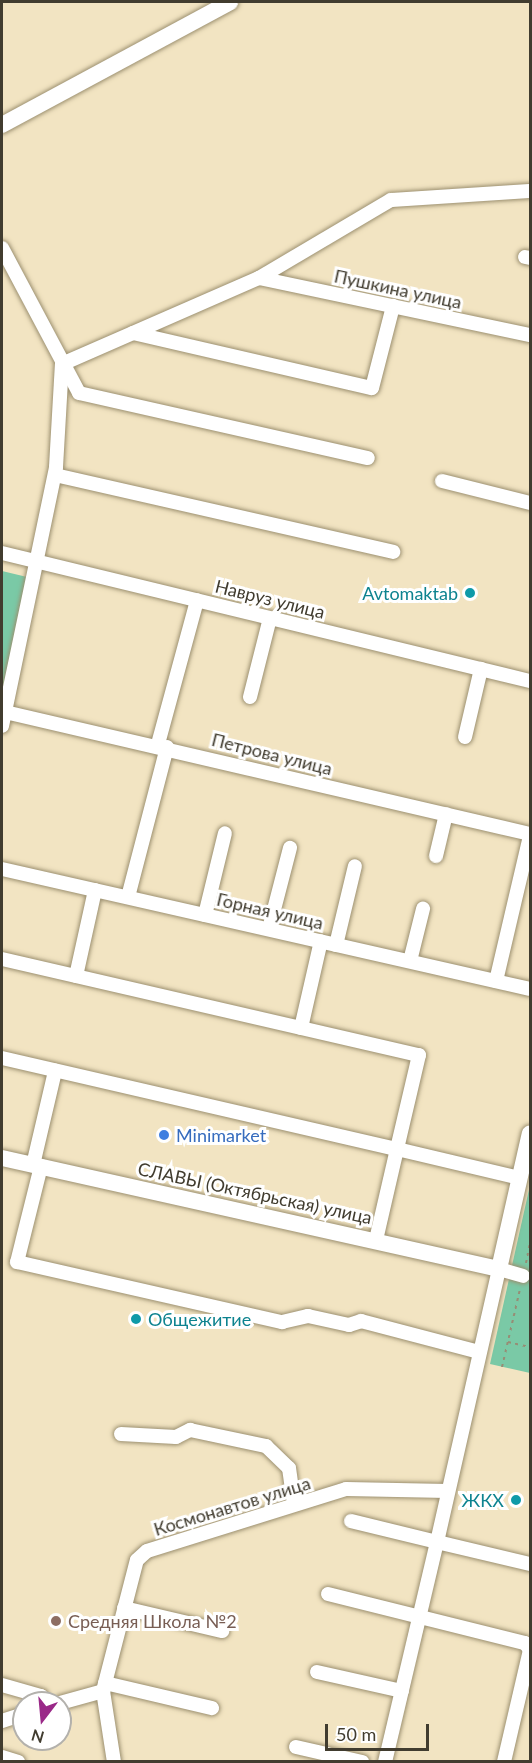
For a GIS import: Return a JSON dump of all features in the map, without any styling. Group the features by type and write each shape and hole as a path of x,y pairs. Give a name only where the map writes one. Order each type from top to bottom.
{"main road":[{"path":"2,125 230,2"},
{"path":"499,1269 531,1133"},
{"name":"СЛАВЫ (Октябрьская) улица","path":"2,1158 499,1269"}],"street":[{"path":"62,364 259,278 391,200 531,191"},
{"path":"2,248 79,393 368,458"},
{"name":"Пушкина улица","path":"259,278 531,335"},
{"path":"133,333 372,388 393,306"},
{"path":"2,726 55,475 62,364"},
{"path":"55,475 393,552"},
{"path":"442,481 531,503"},
{"name":"Навруз улица","path":"2,553 531,681"},
{"path":"128,897 197,600"},
{"path":"250,697 270,618"},
{"path":"465,736 481,669"},
{"name":"Петрова улица","path":"4,712 163,746 531,835"},
{"path":"436,856 446,814"},
{"path":"205,915 225,833"},
{"path":"496,981 531,835"},
{"path":"268,929 290,848"},
{"path":"336,945 356,866"},
{"name":"Горная улица","path":"2,869 531,989"},
{"path":"76,976 95,890"},
{"path":"410,962 423,909"},
{"path":"301,1028 321,941"},
{"path":"2,959 418,1055 376,1240"},
{"path":"2,1058 520,1178"},
{"path":"55,1071 17,1262 282,1322 308,1316 349,1325 361,1321 479,1352"},
{"path":"385,1761 499,1269 523,1276"},
{"path":"121,1434 176,1437 190,1430 266,1446 289,1468 294,1504"},
{"name":"Космонавтов улица","path":"104,1687 137,1560 147,1551 346,1489 448,1491"},
{"path":"351,1521 531,1564"},
{"path":"328,1594 525,1643 530,1650 504,1761"},
{"path":"124,1608 222,1631"},
{"path":"317,1672 402,1691"},
{"path":"2,1685 23,1691"},
{"path":"104,1687 114,1761"},
{"path":"72,1699 104,1687 212,1708"},
{"path":"296,1747 362,1761"},
{"path":"2,1758 18,1761"}],"path":[{"path":"502,1367 530,1244"},
{"path":"508,1342 531,1347"}],"green space":[{"path":"2,571 27,577 2,695"},
{"path":"530,1185 530,1373 490,1364"}],"place":[{"name":"Avtomaktab","path":"470,593"},
{"name":"Minimarket","path":"164,1135"},
{"name":"Общежитие","path":"136,1319"},
{"name":"ЖКХ","path":"516,1500"},
{"name":"Средняя Школа №2","path":"56,1621"}]}
